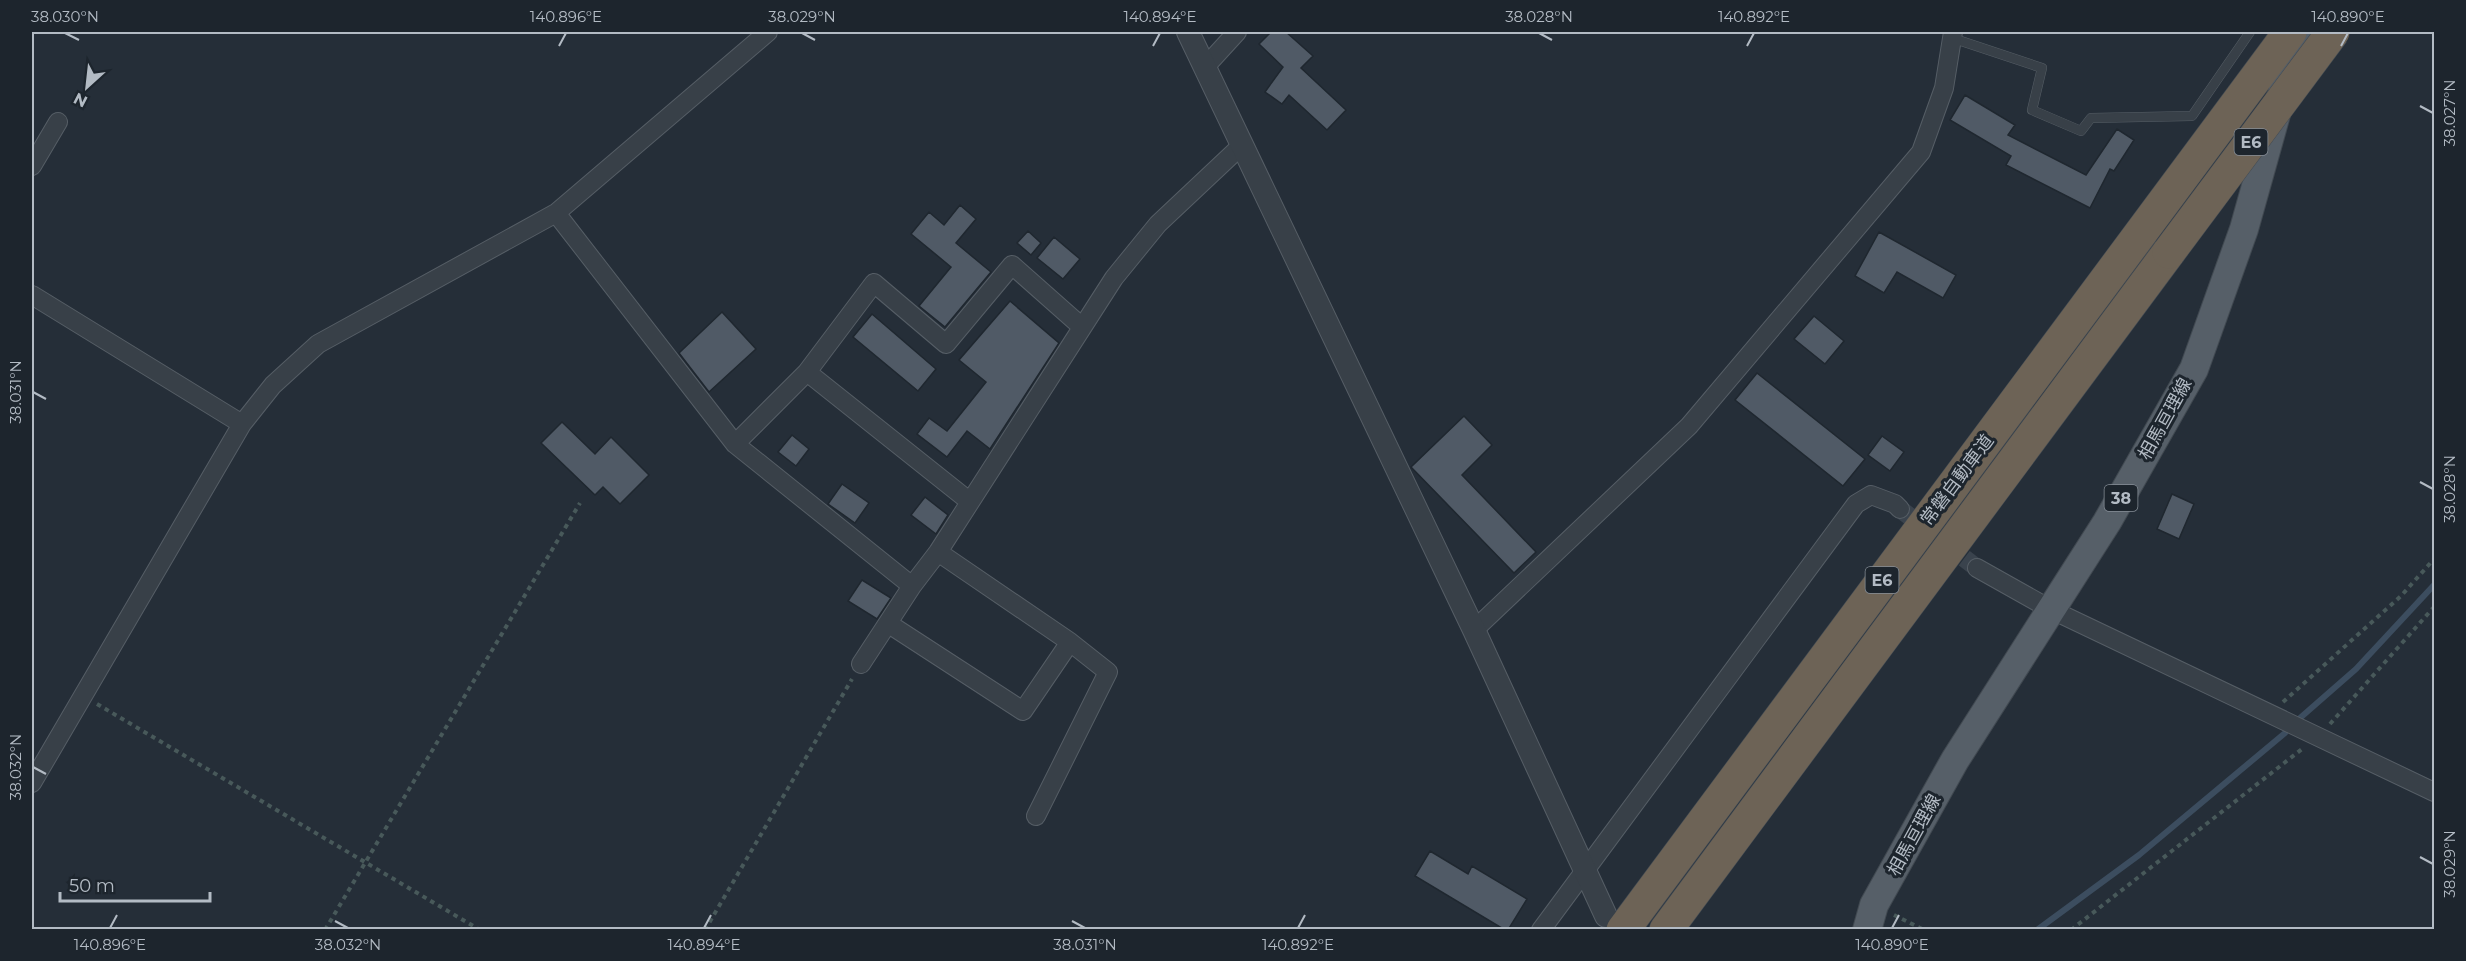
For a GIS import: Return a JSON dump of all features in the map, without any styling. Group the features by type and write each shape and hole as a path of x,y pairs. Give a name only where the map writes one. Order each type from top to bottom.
{"highway":[{"name":"常磐自動車道","path":"1614,923 2143,231 2290,32"},
{"name":"常磐自動車道","path":"1666,930 2333,32"}],"main road":[{"name":"相馬亘理線","path":"1871,917 1955,760 2107,522 2194,369 2244,229 2299,32"}],"street":[{"path":"32,783 242,424 273,385 318,344 556,213 768,32"},
{"path":"1188,32 1474,630 1585,871 1614,923"},
{"path":"1205,67 1237,32"},
{"path":"1474,630 1689,426 1922,152 1944,88 1953,35"},
{"path":"32,165 58,122"},
{"path":"861,664 912,586 938,552 1114,278 1158,224 1242,145"},
{"path":"556,213 735,444 912,586"},
{"path":"735,444 807,372 874,283 946,344 1012,265 1082,327"},
{"path":"32,295 242,424"},
{"path":"807,372 969,501"},
{"path":"1541,930 1856,504 1871,495 1895,504 1900,509"},
{"path":"938,552 1070,642 1108,672 1036,816"},
{"path":"1977,568 2050,609 2434,792"},
{"path":"889,624 1023,711 1070,642"}],"lane":[{"path":"1953,35 2042,68 2032,110 2080,131 2091,118 2192,116 2250,32"}],"path":[{"path":"326,930 580,503"},
{"path":"2268,714 2401,596 2434,559"},
{"path":"2071,930 2317,738 2434,607"},
{"path":"705,930 861,664"},
{"path":"83,696 480,930"},
{"path":"1871,917 1924,930"}],"building":[{"path":"1271,32 1286,32 1313,56 1301,68 1346,110 1327,130 1289,95 1282,104 1265,92 1283,67 1259,44"},
{"path":"1965,95 2015,125 2008,135 2086,175 2117,129 2134,140 2114,171 2110,169 2090,208 2006,165 2011,156 1950,120"},
{"path":"960,205 976,219 956,243 991,272 945,327 919,306 951,267 911,234 929,212 944,225"},
{"path":"1028,231 1041,243 1031,255 1017,243"},
{"path":"1879,232 1956,275 1943,298 1897,272 1884,293 1855,276"},
{"path":"1054,237 1080,259 1063,279 1037,258"},
{"path":"1010,301 1059,343 990,449 967,431 947,457 917,434 929,418 947,431 986,382 959,360"},
{"path":"722,312 756,349 709,392 679,353"},
{"path":"872,314 936,369 918,391 853,337"},
{"path":"1814,316 1844,341 1825,364 1794,339"},
{"path":"1757,373 1865,459 1843,486 1735,400"},
{"path":"1464,416 1492,445 1462,475 1536,552 1514,573 1411,467"},
{"path":"562,422 595,454 611,437 649,475 620,504 603,487 595,495 541,443"},
{"path":"792,435 809,449 796,466 778,452"},
{"path":"1882,436 1904,452 1890,471 1868,455"},
{"path":"842,484 869,503 855,523 828,504"},
{"path":"2172,494 2194,504 2179,539 2157,529"},
{"path":"925,497 948,515 936,534 911,515"},
{"path":"862,580 891,598 877,619 848,601"},
{"path":"1430,851 1468,874 1472,866 1527,899 1508,930 1415,876"}],"waterway":[{"path":"2300,718 2356,669 2434,585"},
{"path":"2037,930 2139,855 2285,733"}],"tunnel":[{"path":"1900,509 1977,568"}]}
